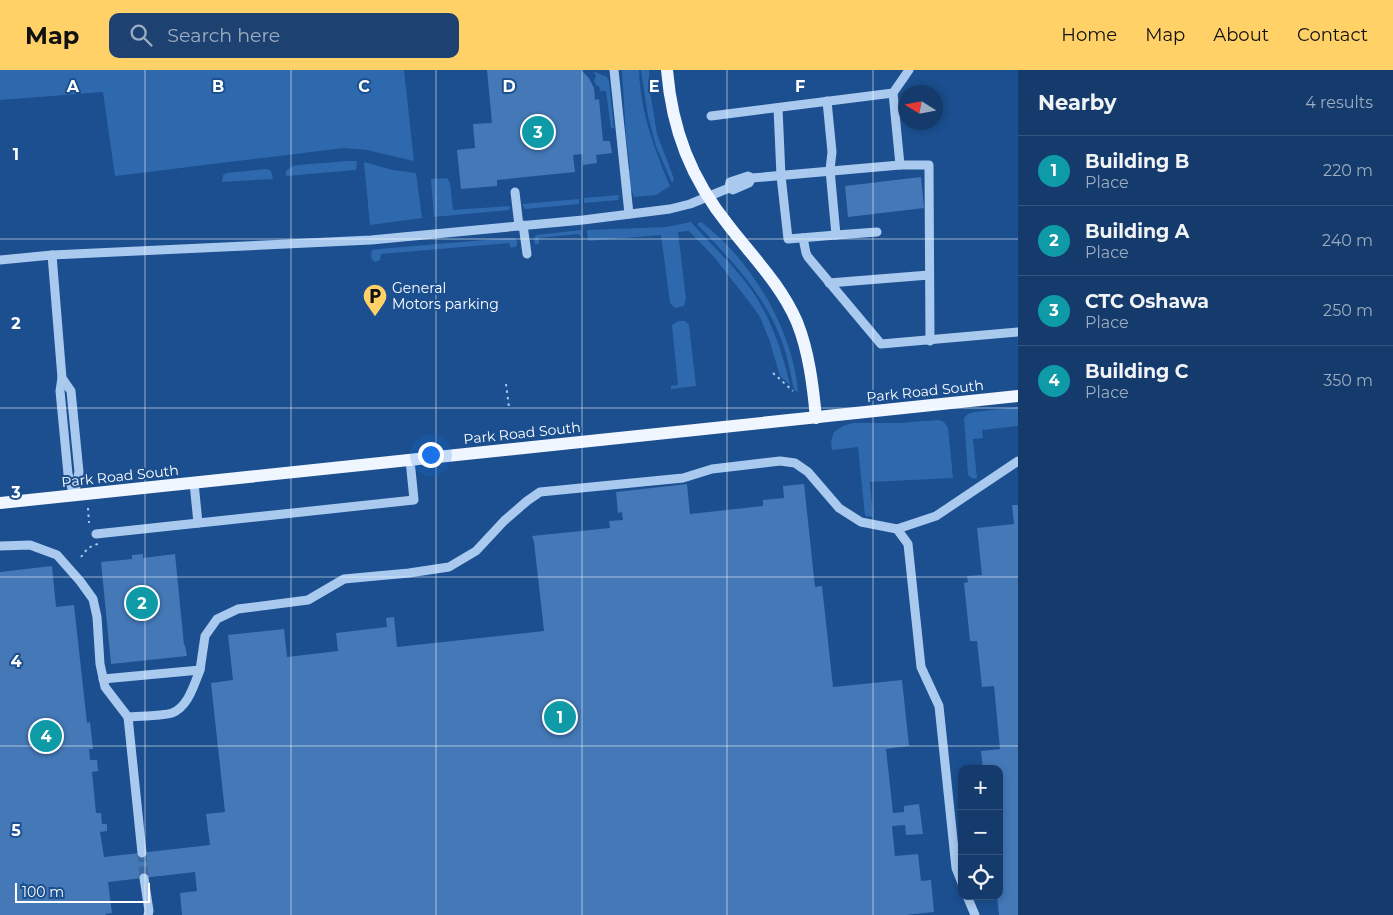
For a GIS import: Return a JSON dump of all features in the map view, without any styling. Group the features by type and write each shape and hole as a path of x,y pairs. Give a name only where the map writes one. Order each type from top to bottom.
{"main road":[{"path":"667,70 670,99 677,131 689,163 708,197 780,290 797,322 806,352 816,418"},
{"name":"Park Road South","path":"0,503 1018,396"}],"lane":[{"path":"614,70 629,214"},
{"path":"900,165 893,93 908,70"},
{"path":"711,116 893,93"},
{"path":"827,101 832,152 830,170 836,235"},
{"path":"778,108 781,176 788,239 877,232"},
{"path":"0,260 52,255 371,240 670,210 729,188 730,182 748,176 752,178 781,176 900,165 929,166 930,341"},
{"path":"515,192 527,254"},
{"path":"803,238 806,253 881,344 1018,332"},
{"path":"52,255 62,378 71,391 79,472 74,496"},
{"path":"830,283 929,275"},
{"path":"96,534 414,500 410,460"},
{"path":"128,717 172,713 183,704 192,692 200,670 205,636 217,619 238,609 308,600 344,579 449,567 476,551 504,521 540,492 683,478 712,469 780,461 795,463 808,472 839,508 861,522 897,530 936,516 1018,461"},
{"path":"194,483 198,523"},
{"path":"897,530 908,544 922,667 939,706 958,873"},
{"path":"0,546 30,545 57,555 93,598 97,616 100,664 105,687 128,717 142,853"},
{"path":"103,678 200,670"},
{"path":"144,878 148,915"},
{"path":"969,900 975,915"}],"path":[{"path":"773,373 792,391"},
{"path":"506,384 509,407"},
{"path":"88,508 89,523"},
{"path":"81,557 88,548 102,543"}],"shaded area":[{"path":"0,70 404,70 414,161 367,150 344,148 115,176 103,92 0,100"},
{"path":"622,70 639,70 645,115 670,186 656,195 634,197 630,190"},
{"path":"641,70 649,70 649,85 657,134 674,179 672,183 656,146 648,116"},
{"path":"593,71 607,77 609,82 614,128 611,128 606,91 600,91 599,86 594,81 596,76"},
{"path":"357,161 356,170 286,176 286,171 297,165"},
{"path":"364,162 393,170 416,173 422,218 370,225"},
{"path":"267,169 271,171 273,179 222,182 223,175 227,173"},
{"path":"447,178 450,183 453,210 510,206 509,210 434,217 431,179"},
{"path":"619,195 618,200 584,203 584,198"},
{"path":"579,199 579,204 525,209 522,204"},
{"path":"691,222 732,266 757,298 777,340 790,385 780,376 760,317 714,257 689,231 678,232 686,299 684,306 675,308 670,303 661,235 588,241 587,230 666,227"},
{"path":"701,222 737,255 766,298 788,344 798,392 794,390 782,341 772,318 743,275 697,224"},
{"path":"581,230 582,237 578,234 539,238 539,244 535,244 534,239 536,235"},
{"path":"515,238 517,246 511,248 509,243 381,254 380,260 375,262 371,258 372,250"},
{"path":"678,321 685,321 689,325 696,386 671,389 671,386 678,385 672,325"},
{"path":"1018,407 1018,426 982,430 983,438 973,439 977,478 973,479 968,475 964,418 974,412"},
{"path":"939,420 944,422 948,428 953,478 870,482 873,517 865,516 858,447 832,450 831,442 834,432 843,426 853,423 898,423"}],"building":[{"path":"487,70 581,70 589,78 594,88 595,100 599,99 603,141 610,141 612,153 596,155 597,163 583,165 582,154 573,155 575,172 497,180 497,186 461,189 457,150 475,148 473,124 492,123"},
{"path":"921,177 924,208 848,217 845,186"},
{"path":"687,484 690,514 763,506 763,500 784,498 783,486 804,484 815,587 822,586 833,687 902,680 909,746 886,749 893,813 904,812 904,806 919,804 923,834 906,835 905,825 892,826 895,856 918,854 921,881 931,880 934,912 906,915 182,915 180,893 197,891 195,872 108,882 112,913 106,915 0,915 0,572 52,566 56,607 74,605 87,723 90,722 93,749 89,749 90,760 97,760 98,771 92,772 96,813 101,813 102,824 107,824 107,831 100,832 104,857 210,845 206,814 225,812 211,683 233,680 228,635 284,629 287,657 338,651 336,633 387,627 386,618 394,617 397,647 544,631 532,536 610,528 609,521 623,520 622,512 618,513 616,492"},
{"path":"1012,505 1018,505 1018,915 999,915 997,900 1003,900 1003,765 983,765 981,751 1000,749 994,686 982,687 977,641 970,641 964,583 968,582 967,576 982,575 977,528 1014,524"},
{"path":"143,554 143,558 175,554 184,645 187,656 111,664 101,562 132,559 132,555"}],"tunnel":[{"path":"142,853 144,878"}],"place":[{"name":"CTC Oshawa","path":"538,132"},
{"name":"General Motors parking","path":"375,317"},
{"name":"Building A","path":"142,603"},
{"name":"Building B","path":"560,717"},
{"name":"Building C","path":"46,736"}]}
